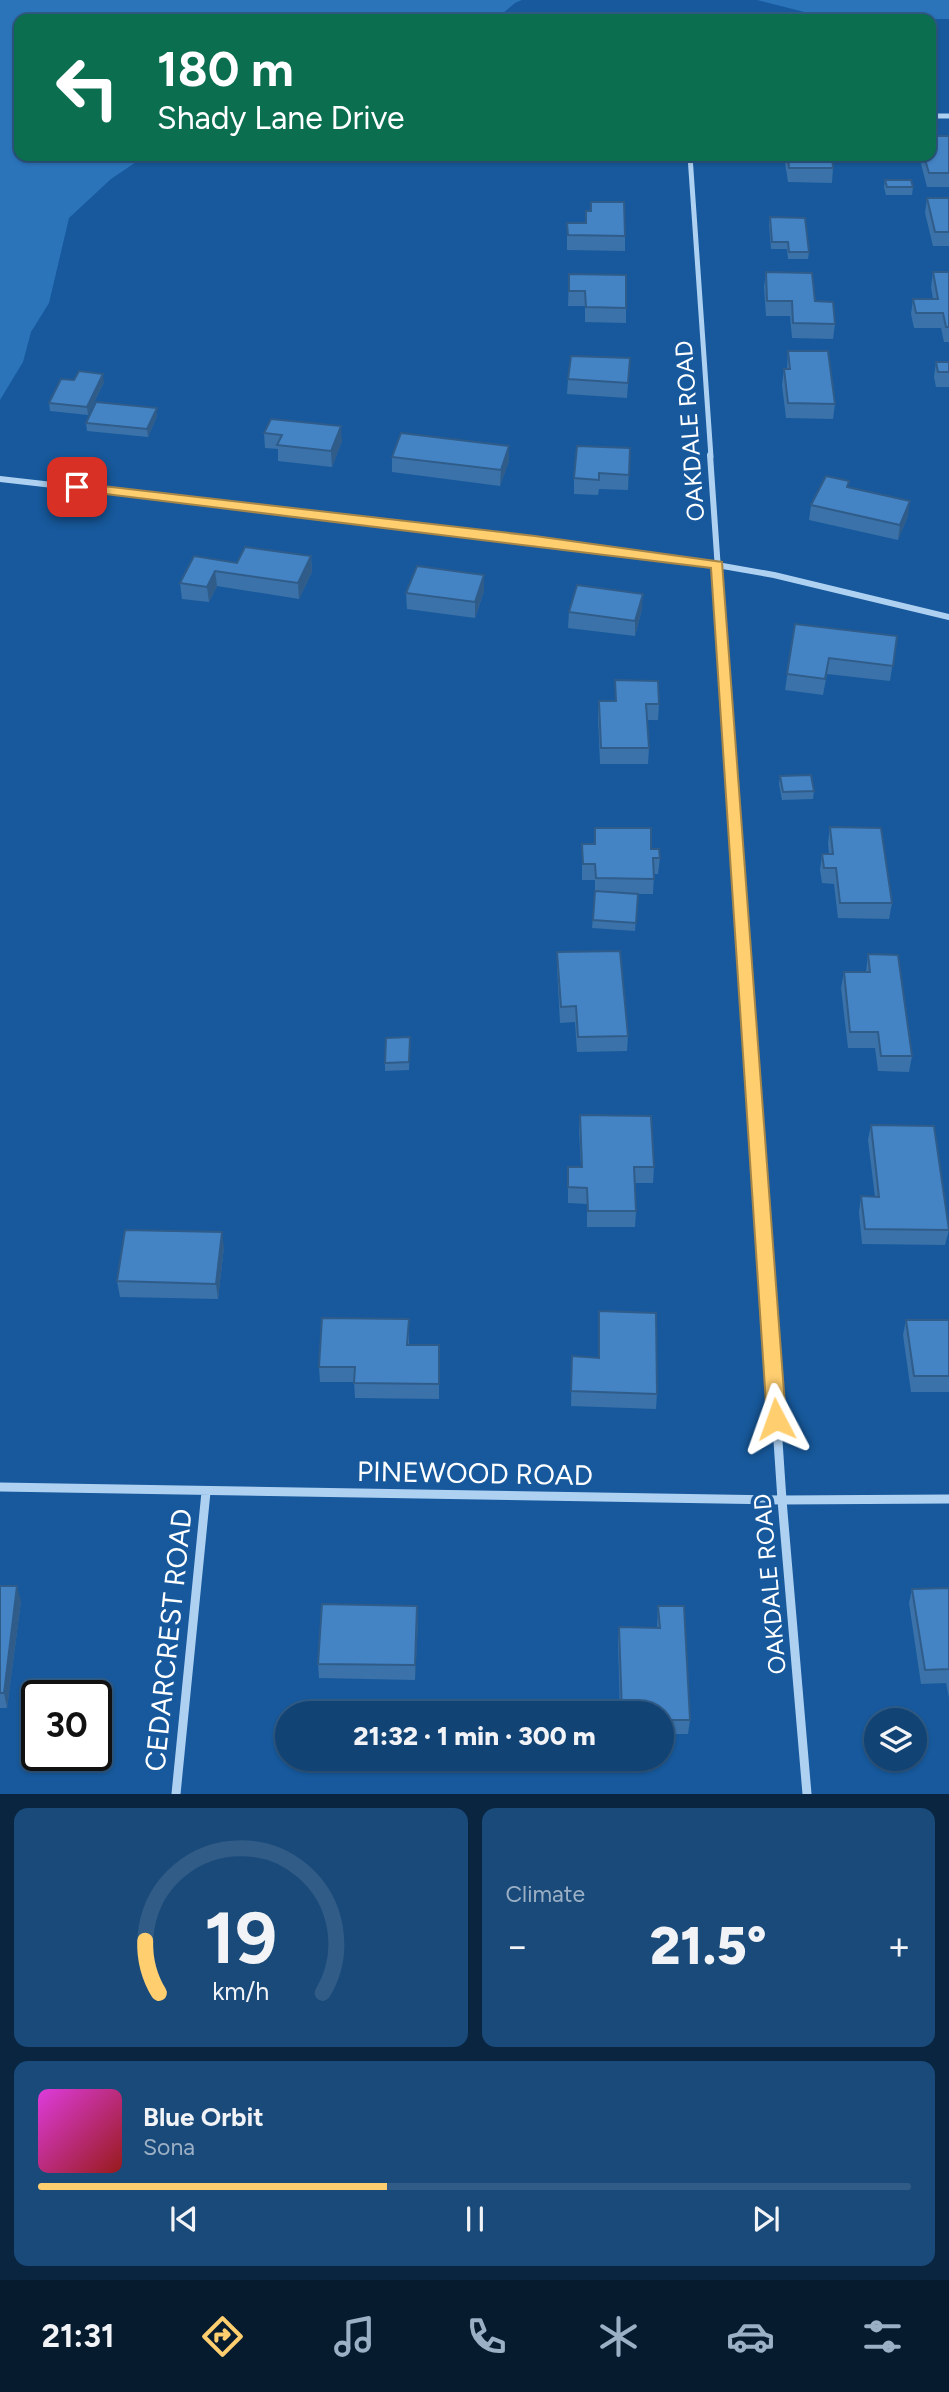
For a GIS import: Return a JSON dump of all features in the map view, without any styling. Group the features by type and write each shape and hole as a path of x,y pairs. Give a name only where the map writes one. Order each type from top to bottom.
{"street":[{"name":"OAKDALE ROAD","path":"690,161 782,1500 807,1794"},
{"path":"0,479 535,540 718,565 774,575 949,617"},
{"name":"PINEWOOD ROAD","path":"0,1487 782,1500 949,1499"},
{"name":"CEDARCREST ROAD","path":"176,1794 206,1492"}],"shaded area":[{"path":"0,0 522,0 502,14 14,14 14,161 138,161 111,179 69,218 49,303 31,332 23,362 0,400"},
{"path":"757,0 949,0 949,19 936,19 936,14 812,14"}],"building":[{"path":"936,136 949,136 949,173 929,173 925,161 936,161"},
{"path":"788,161 832,161 833,168 789,168"},
{"path":"885,180 911,180 913,187 887,187"},
{"path":"927,198 949,198 949,232 935,232"},
{"path":"591,202 624,202 625,236 568,235 567,223 586,223 586,211 591,211"},
{"path":"770,217 805,218 809,252 789,252 788,242 772,242"},
{"path":"766,272 812,273 815,301 833,302 835,324 793,323 792,301 767,301"},
{"path":"933,272 949,272 949,327 946,327 943,313 916,313 913,299 938,299"},
{"path":"569,274 626,275 626,308 586,307 585,291 569,291"},
{"path":"788,351 828,351 835,404 788,403 784,369 790,369"},
{"path":"571,356 630,358 628,383 568,379"},
{"path":"936,362 949,362 949,372 938,372"},
{"path":"79,371 103,374 87,407 49,403 61,379 74,380"},
{"path":"96,402 157,408 147,429 86,423"},
{"path":"271,419 341,426 331,451 277,445 282,435 264,433"},
{"path":"401,433 509,446 501,470 392,457"},
{"path":"577,446 630,448 629,475 599,473 599,480 574,478"},
{"path":"826,476 849,481 847,487 910,501 900,525 811,505"},
{"path":"245,547 311,556 298,583 215,571 207,587 180,583 194,556 237,563"},
{"path":"417,566 484,575 475,602 406,593"},
{"path":"577,585 643,594 635,621 569,612"},
{"path":"795,624 897,636 893,666 829,658 825,679 787,674"},
{"path":"615,680 658,681 659,704 646,704 649,748 601,748 599,701 616,701"},
{"path":"811,775 814,791 783,792 780,776"},
{"path":"830,827 881,828 892,903 840,903 836,868 824,868 822,854 833,854"},
{"path":"595,828 651,828 651,849 659,849 660,858 653,858 654,879 596,878 595,864 583,864 582,844 595,844"},
{"path":"595,891 638,894 636,923 593,920"},
{"path":"620,951 628,1036 578,1037 576,1006 561,1007 557,952"},
{"path":"868,954 898,955 912,1056 881,1056 878,1032 850,1032 844,972 870,972"},
{"path":"410,1037 409,1062 385,1063 386,1038"},
{"path":"580,1115 651,1116 654,1167 634,1167 636,1211 588,1211 587,1188 568,1187 568,1167 582,1167"},
{"path":"871,1125 934,1126 949,1230 865,1229 861,1196 879,1197"},
{"path":"125,1230 222,1232 216,1284 117,1281"},
{"path":"599,1311 656,1313 657,1394 571,1391 572,1356 599,1358"},
{"path":"322,1318 409,1319 407,1345 439,1345 439,1384 354,1383 355,1367 319,1367"},
{"path":"906,1320 949,1320 949,1376 914,1376"},
{"path":"0,1586 17,1586 4,1693 0,1693"},
{"path":"949,1588 949,1669 925,1670 912,1589"},
{"path":"322,1604 417,1606 415,1665 318,1664"},
{"path":"658,1606 684,1606 690,1720 674,1720 674,1701 622,1701 619,1627 660,1628"}],"route":[{"path":"77,487 535,540 718,565 776,1419"}]}
